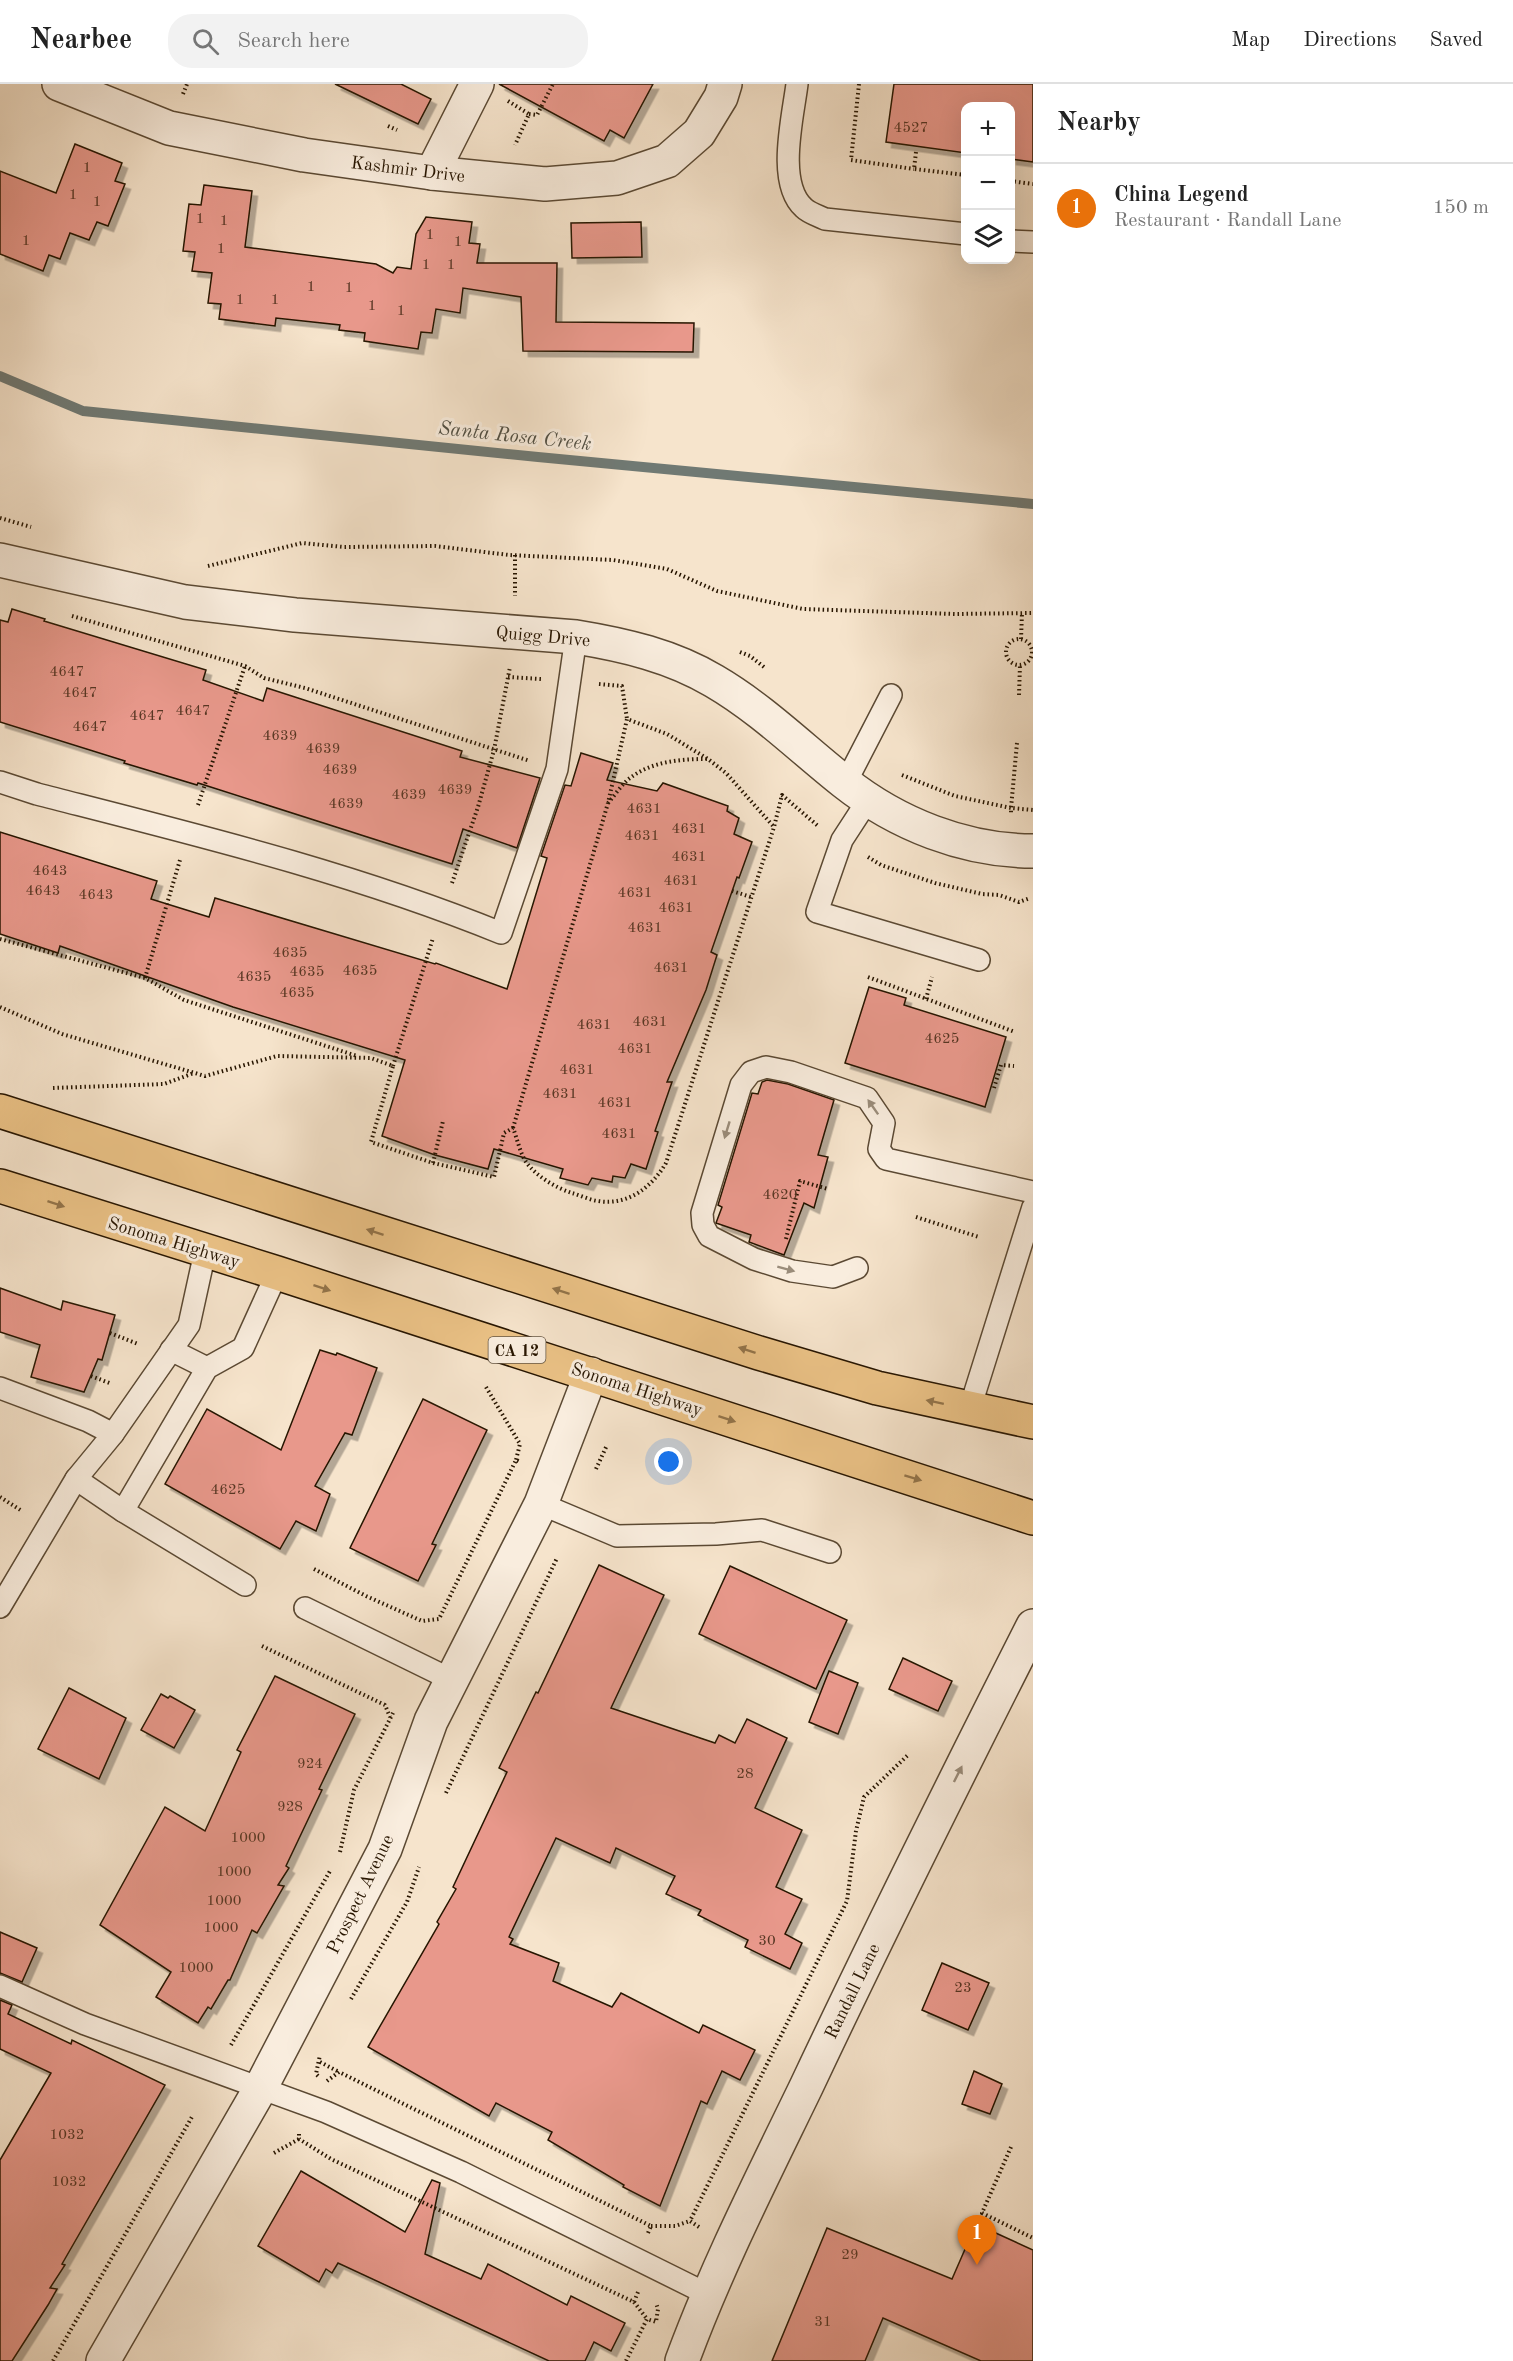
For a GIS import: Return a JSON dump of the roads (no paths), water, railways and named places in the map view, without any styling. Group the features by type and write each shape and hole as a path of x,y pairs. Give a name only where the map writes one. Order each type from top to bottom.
{"main road":[{"path":"0,1111 759,1353 877,1388 1033,1422"},
{"name":"Sonoma Highway","path":"0,1186 277,1273 1033,1518"}],"street":[{"name":"Kashmir Drive","path":"59,84 169,128 304,155 432,173 545,184 617,178 667,161 699,132 721,96 725,84"},
{"path":"432,173 476,88"},
{"name":"Quigg Drive","path":"0,560 196,603 295,615 576,637 620,644 672,661 713,681 753,707 857,792 923,830 1006,851 1033,851"},
{"name":"Prospect Avenue","path":"103,2361 260,2089 385,1849 431,1721 542,1504 591,1374"},
{"name":"Randall Lane","path":"682,2361 706,2295 931,1826 1033,1626"}],"lane":[{"path":"797,84 788,165 791,188 804,208 825,219 961,233"},
{"path":"1015,240 1033,242"},
{"path":"0,782 37,794 308,866 443,909 501,933 557,769 576,637"},
{"path":"891,695 864,749 857,792 817,912 979,960"},
{"path":"857,1268 833,1277 792,1271 754,1260 709,1236 703,1225 702,1213 741,1085 751,1072 766,1067 791,1072 867,1098 884,1123 879,1149 886,1159 1033,1192"},
{"path":"970,1408 1033,1207"},
{"path":"0,1608 76,1479 113,1434 189,1325 205,1252"},
{"path":"123,1511 207,1368 243,1348 277,1273"},
{"path":"171,1350 207,1368"},
{"path":"0,1388 88,1421 113,1434"},
{"path":"76,1479 123,1511 245,1585"},
{"path":"542,1504 617,1536 716,1534 762,1530 830,1552"},
{"path":"305,1608 452,1680"},
{"path":"0,1986 86,2024 326,2112 461,2172 706,2295"}],"waterway":[{"name":"Santa Rosa Creek","path":"0,376 83,411 1033,504"}],"place":[{"name":"China Legend","path":"977,2265"}]}
